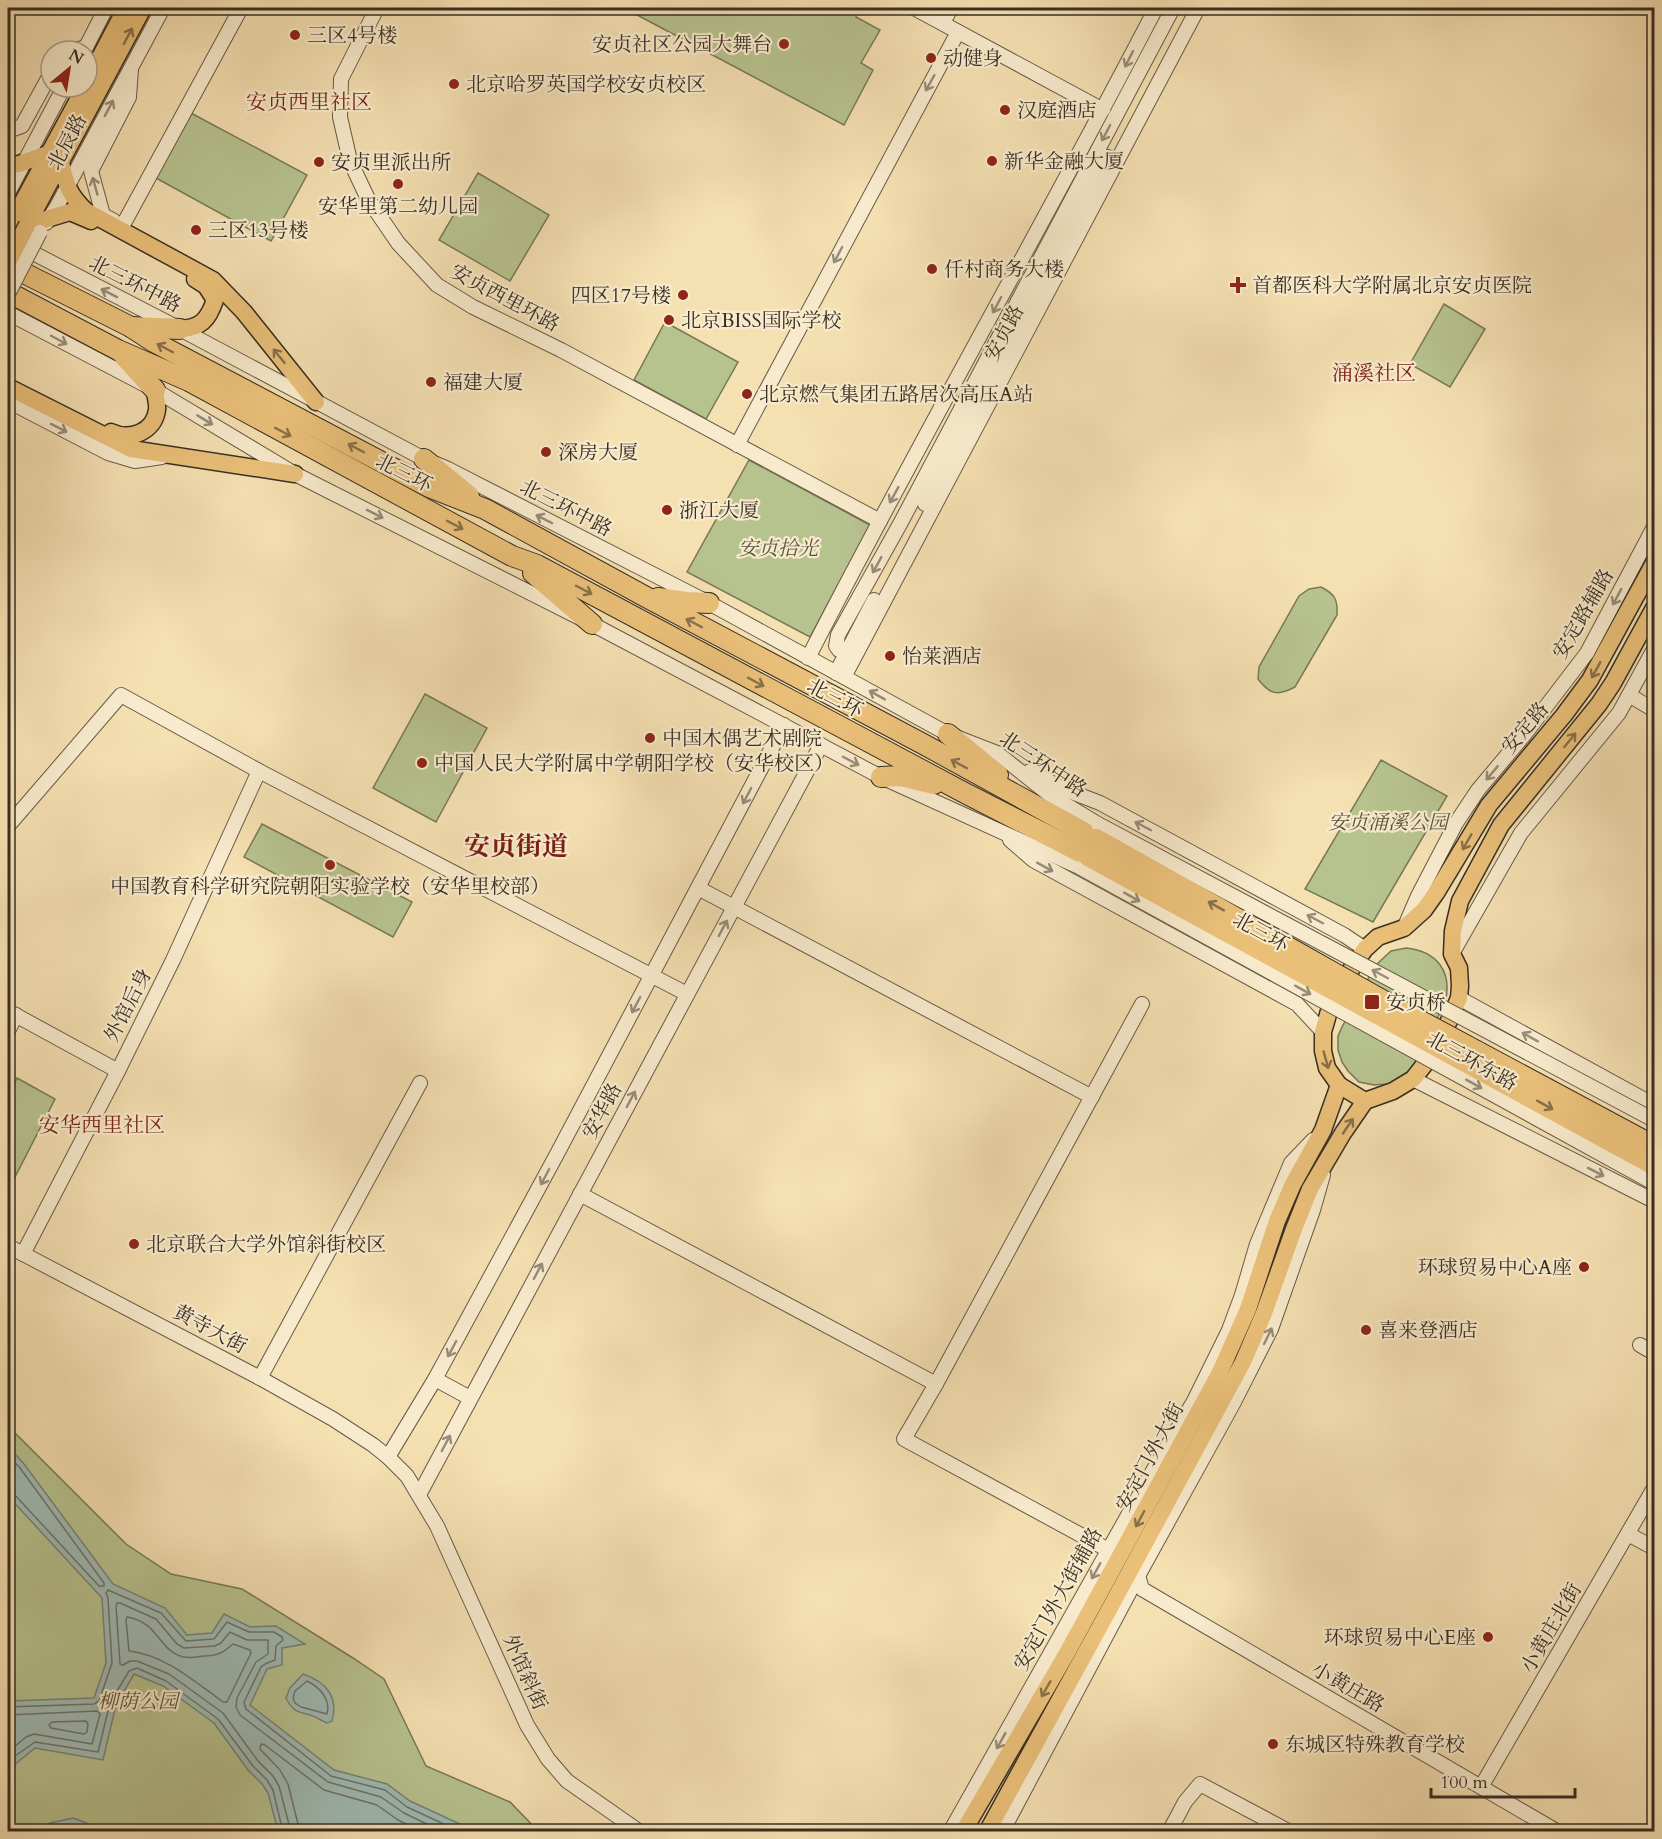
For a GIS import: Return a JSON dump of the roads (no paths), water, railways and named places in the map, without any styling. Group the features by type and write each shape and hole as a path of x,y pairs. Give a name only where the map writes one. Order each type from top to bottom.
{"highway":[{"name":"北三环","path":"8,264 131,327 154,342 429,487 485,509 1011,792 1091,847 1654,1165"},
{"name":"北三环","path":"8,293 118,350 189,381 512,556 537,565 963,792 1091,847 1654,1146"},
{"path":"131,327 180,329"},
{"path":"118,350 154,390"},
{"path":"424,459 485,509"},
{"path":"512,556 592,624"},
{"path":"646,597 709,603"},
{"path":"948,734 998,774 1011,792"},
{"path":"881,777 901,776 963,792"}],"main road":[{"path":"99,59 126,8"},
{"name":"北辰路","path":"8,264 19,222 143,8"},
{"name":"北辰路","path":"55,157 80,99"},
{"path":"16,164 55,157 67,187 76,202 87,211 213,280 244,312 316,402"},
{"path":"19,222 49,218 70,212 98,225 206,286 215,300 210,312 193,328 180,329"},
{"path":"8,379 116,434 127,437 139,434 153,422 157,409 154,390"},
{"path":"8,387 131,449 295,474"},
{"name":"安定路","path":"1404,928 1420,914 1448,875 1489,805 1590,680 1654,563"},
{"path":"1404,928 1378,937 1365,949 1353,966 1329,1011 1323,1032 1323,1051 1327,1068 1339,1085 1365,1101 1394,1091 1413,1079 1428,1060 1459,998 1459,968 1452,954 1453,931 1460,901 1502,825 1604,697 1654,608"},
{"name":"安定门外大街","path":"987,1832 1220,1372 1248,1309 1277,1221 1293,1184 1323,1130 1339,1085"},
{"name":"安定门外大街","path":"963,1832 1243,1362 1264,1313 1310,1189 1365,1101"}],"street":[{"path":"90,39 106,8"},
{"name":"北辰路","path":"49,218 163,8"},
{"path":"123,225 241,8"},
{"name":"安贞西里环路","path":"377,8 341,79 340,117 350,161 368,200 398,243 437,285 473,307 561,350 880,521"},
{"path":"914,8 1102,110"},
{"path":"943,23 951,8"},
{"name":"安贞路","path":"1136,90 1156,8"},
{"name":"安贞路","path":"840,675 1089,204 1173,8"},
{"name":"安贞路","path":"841,629 900,524 1053,234 1136,90 1188,8"},
{"name":"安贞路","path":"808,658 1102,110 1136,90 1198,8"},
{"path":"737,445 958,32"},
{"path":"131,69 129,97 91,171 103,215 210,272 234,289 244,312"},
{"path":"8,131 22,126 39,95"},
{"name":"北辰路","path":"8,193 16,164 57,99"},
{"path":"1045,216 1053,234"},
{"path":"8,293 19,222"},
{"name":"北三环中路","path":"8,240 424,459 448,469 709,603 948,734 997,753 1050,795 1091,847"},
{"path":"8,313 154,390 295,474 592,624 881,777 999,831 1091,847"},
{"path":"8,401 108,453 135,462 176,455"},
{"path":"914,459 942,445"},
{"name":"安贞路","path":"840,675 849,648 960,446"},
{"name":"安定路辅路","path":"1404,928 1456,823 1478,790 1525,734 1588,652 1649,542 1654,527"},
{"path":"844,589 841,629 836,646 839,650 849,648"},
{"path":"1452,954 1521,833 1619,713 1654,649"},
{"path":"8,825 121,695 259,771 687,994"},
{"path":"1629,695 1654,710"},
{"name":"安华路","path":"388,1457 435,1379 784,725"},
{"name":"安华路","path":"419,1495 821,745"},
{"path":"997,753 1061,788 1100,803 1344,934 1365,949"},
{"name":"外馆后身","path":"23,1254 173,960 259,771"},
{"path":"999,831 1033,861 1297,1004 1323,1032"},
{"name":"北三环东路","path":"1091,847 1654,1120"},
{"name":"北三环东路","path":"1091,847 1654,1183"},
{"path":"698,888 1092,1097"},
{"path":"1459,998 1654,1105"},
{"path":"580,1194 936,1384 1142,1004"},
{"path":"8,1031 12,1013 118,1071"},
{"path":"1413,1079 1654,1201"},
{"path":"260,1378 420,1083"},
{"name":"黄寺大街","path":"8,1246 260,1378 333,1419 388,1457 407,1476 419,1495"},
{"path":"1640,1345 1654,1353"},
{"path":"435,1379 470,1398"},
{"name":"小黄庄路","path":"936,1384 904,1439 1125,1561 1142,1588 1558,1832"},
{"name":"小黄庄北街","path":"1481,1787 1654,1488"},
{"name":"外馆斜街","path":"419,1495 460,1574 527,1725 538,1744 567,1781 640,1832"},
{"path":"1628,1534 1654,1548"},
{"path":"1002,1832 1125,1561"},
{"name":"安定门外大街辅路","path":"950,1832 1125,1561"},
{"path":"1169,1832 1185,1802 1200,1784 1290,1832"}],"water":[{"path":"8,1446 24,1464 113,1584 165,1608 187,1635 212,1633 224,1614 250,1627 276,1626 305,1644 282,1648 282,1665 267,1669 250,1705 334,1770 387,1784 410,1801 475,1831 319,1832 314,1829 278,1831 268,1793 214,1723 163,1686 134,1674 116,1705 103,1760 35,1748 8,1770 8,1701 94,1698 106,1663 102,1598 8,1496"},
{"path":"303,1674 318,1681 329,1691 334,1704 332,1721 327,1723 297,1711 289,1703 286,1698 290,1688"},
{"path":"73,1818 89,1824 95,1831 37,1831 50,1823"}],"place":[{"name":"三区4号楼","path":"295,35"},
{"name":"安贞社区公园大舞台","path":"784,44"},
{"name":"动健身","path":"931,58"},
{"name":"北京哈罗英国学校安贞校区","path":"454,84"},
{"name":"汉庭酒店","path":"1005,110"},
{"name":"新华金融大厦","path":"992,161"},
{"name":"安贞里派出所","path":"319,162"},
{"name":"安华里第二幼儿园","path":"398,184"},
{"name":"三区13号楼","path":"196,230"},
{"name":"仟村商务大楼","path":"932,269"},
{"name":"首都医科大学附属北京安贞医院","path":"1238,285"},
{"name":"四区17号楼","path":"683,295"},
{"name":"北京BISS国际学校","path":"669,320"},
{"name":"福建大厦","path":"431,382"},
{"name":"北京燃气集团五路居次高压A站","path":"747,394"},
{"name":"深房大厦","path":"546,452"},
{"name":"浙江大厦","path":"667,510"},
{"name":"怡莱酒店","path":"890,656"},
{"name":"中国木偶艺术剧院","path":"650,738"},
{"name":"中国人民大学附属中学朝阳学校（安华校区）","path":"422,763"},
{"name":"中国教育科学研究院朝阳实验学校（安华里校部）","path":"330,865"},
{"name":"安贞桥","path":"1372,1002"},
{"name":"北京联合大学外馆斜街校区","path":"134,1244"},
{"name":"环球贸易中心A座","path":"1584,1267"},
{"name":"喜来登酒店","path":"1366,1330"},
{"name":"环球贸易中心E座","path":"1488,1637"},
{"name":"东城区特殊教育学校","path":"1273,1744"}],"district":[{"name":"安贞西里社区","path":"309,102"},
{"name":"涌溪社区","path":"1374,373"},
{"name":"安贞街道","path":"516,846"},
{"name":"安华西里社区","path":"102,1125"}],"park label":[{"name":"安贞拾光","path":"778,548"},
{"name":"安贞涌溪公园","path":"1388,822"},
{"name":"柳荫公园","path":"138,1701"}]}
